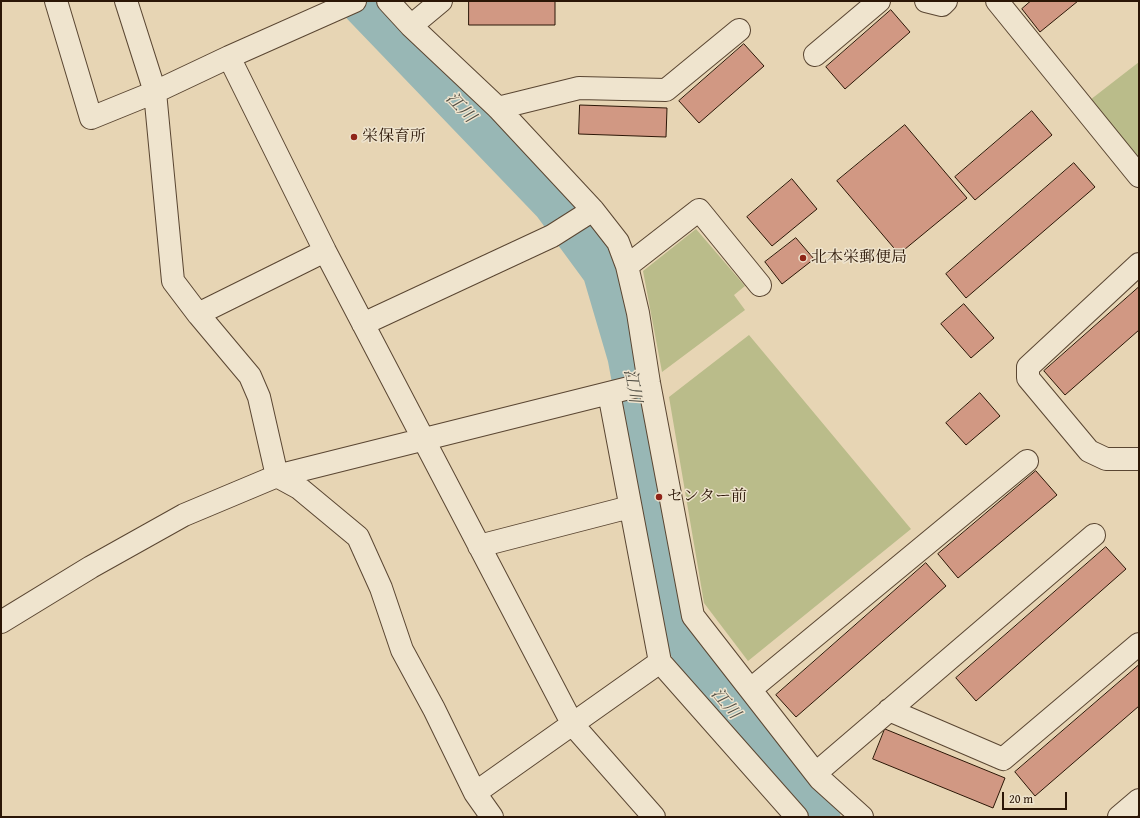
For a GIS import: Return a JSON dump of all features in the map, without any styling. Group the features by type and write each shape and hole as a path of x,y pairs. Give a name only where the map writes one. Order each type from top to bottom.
{"street":[{"path":"56,1 91,118 155,92 229,57 355,1"},
{"path":"126,1 155,92 173,281 198,314 250,376 259,397 277,476 299,488 358,536 381,588 402,650 434,709 475,793 492,817"},
{"path":"388,1 411,26 498,108 593,210 618,242 627,266 638,313 693,616 816,773 862,817"},
{"path":"411,26 441,1"},
{"path":"815,56 879,1"},
{"path":"926,1 942,5 946,1"},
{"path":"1003,3 1139,176"},
{"path":"498,108 579,88 666,90 739,30"},
{"path":"229,57 325,251 573,725 654,817"},
{"path":"363,324 552,236 593,210"},
{"path":"627,266 699,210 760,285"},
{"path":"198,314 325,251"},
{"path":"1139,264 1028,366 1028,378 1089,451 1106,459 1139,459"},
{"path":"1,622 91,567 184,515 277,476 650,383"},
{"path":"609,393 660,662 797,817"},
{"path":"750,688 1027,461"},
{"path":"479,546 630,507"},
{"path":"816,773 1094,535"},
{"path":"889,710 1004,759 1139,644"},
{"path":"475,793 660,662"},
{"path":"1119,817 1139,800"}],"green space":[{"path":"1139,62 1139,161 1090,100"},
{"path":"696,229 745,286 734,295 745,310 662,372 643,271"},
{"path":"749,335 911,529 748,661 704,603 669,397"}],"building":[{"path":"469,1 555,1 555,25 469,25"},
{"path":"1031,1 1078,1 1040,32 1022,9"},
{"path":"891,10 910,32 845,89 826,67"},
{"path":"744,44 764,66 699,123 679,101"},
{"path":"580,105 667,108 666,137 579,134"},
{"path":"1032,111 1052,135 975,200 955,177"},
{"path":"905,125 967,198 899,254 837,181"},
{"path":"1074,163 1095,187 966,298 946,274"},
{"path":"792,179 817,209 772,246 747,217"},
{"path":"796,238 814,259 782,284 765,262"},
{"path":"1139,287 1139,330 1065,395 1044,371"},
{"path":"964,304 994,338 971,358 941,324"},
{"path":"980,393 1000,416 966,445 946,423"},
{"path":"1036,471 1057,495 958,578 938,554"},
{"path":"1106,547 1126,569 976,701 956,678"},
{"path":"926,563 946,586 796,717 776,695"},
{"path":"1139,665 1139,706 1035,796 1015,772"},
{"path":"885,729 1005,778 993,808 873,759"}],"waterway":[{"name":"江川","path":"357,1 552,204 602,272 627,357 676,624 707,681 821,817"}],"place":[{"name":"栄保育所","path":"354,137"},
{"name":"北本栄郵便局","path":"803,258"},
{"name":"センター前","path":"659,497"}]}
